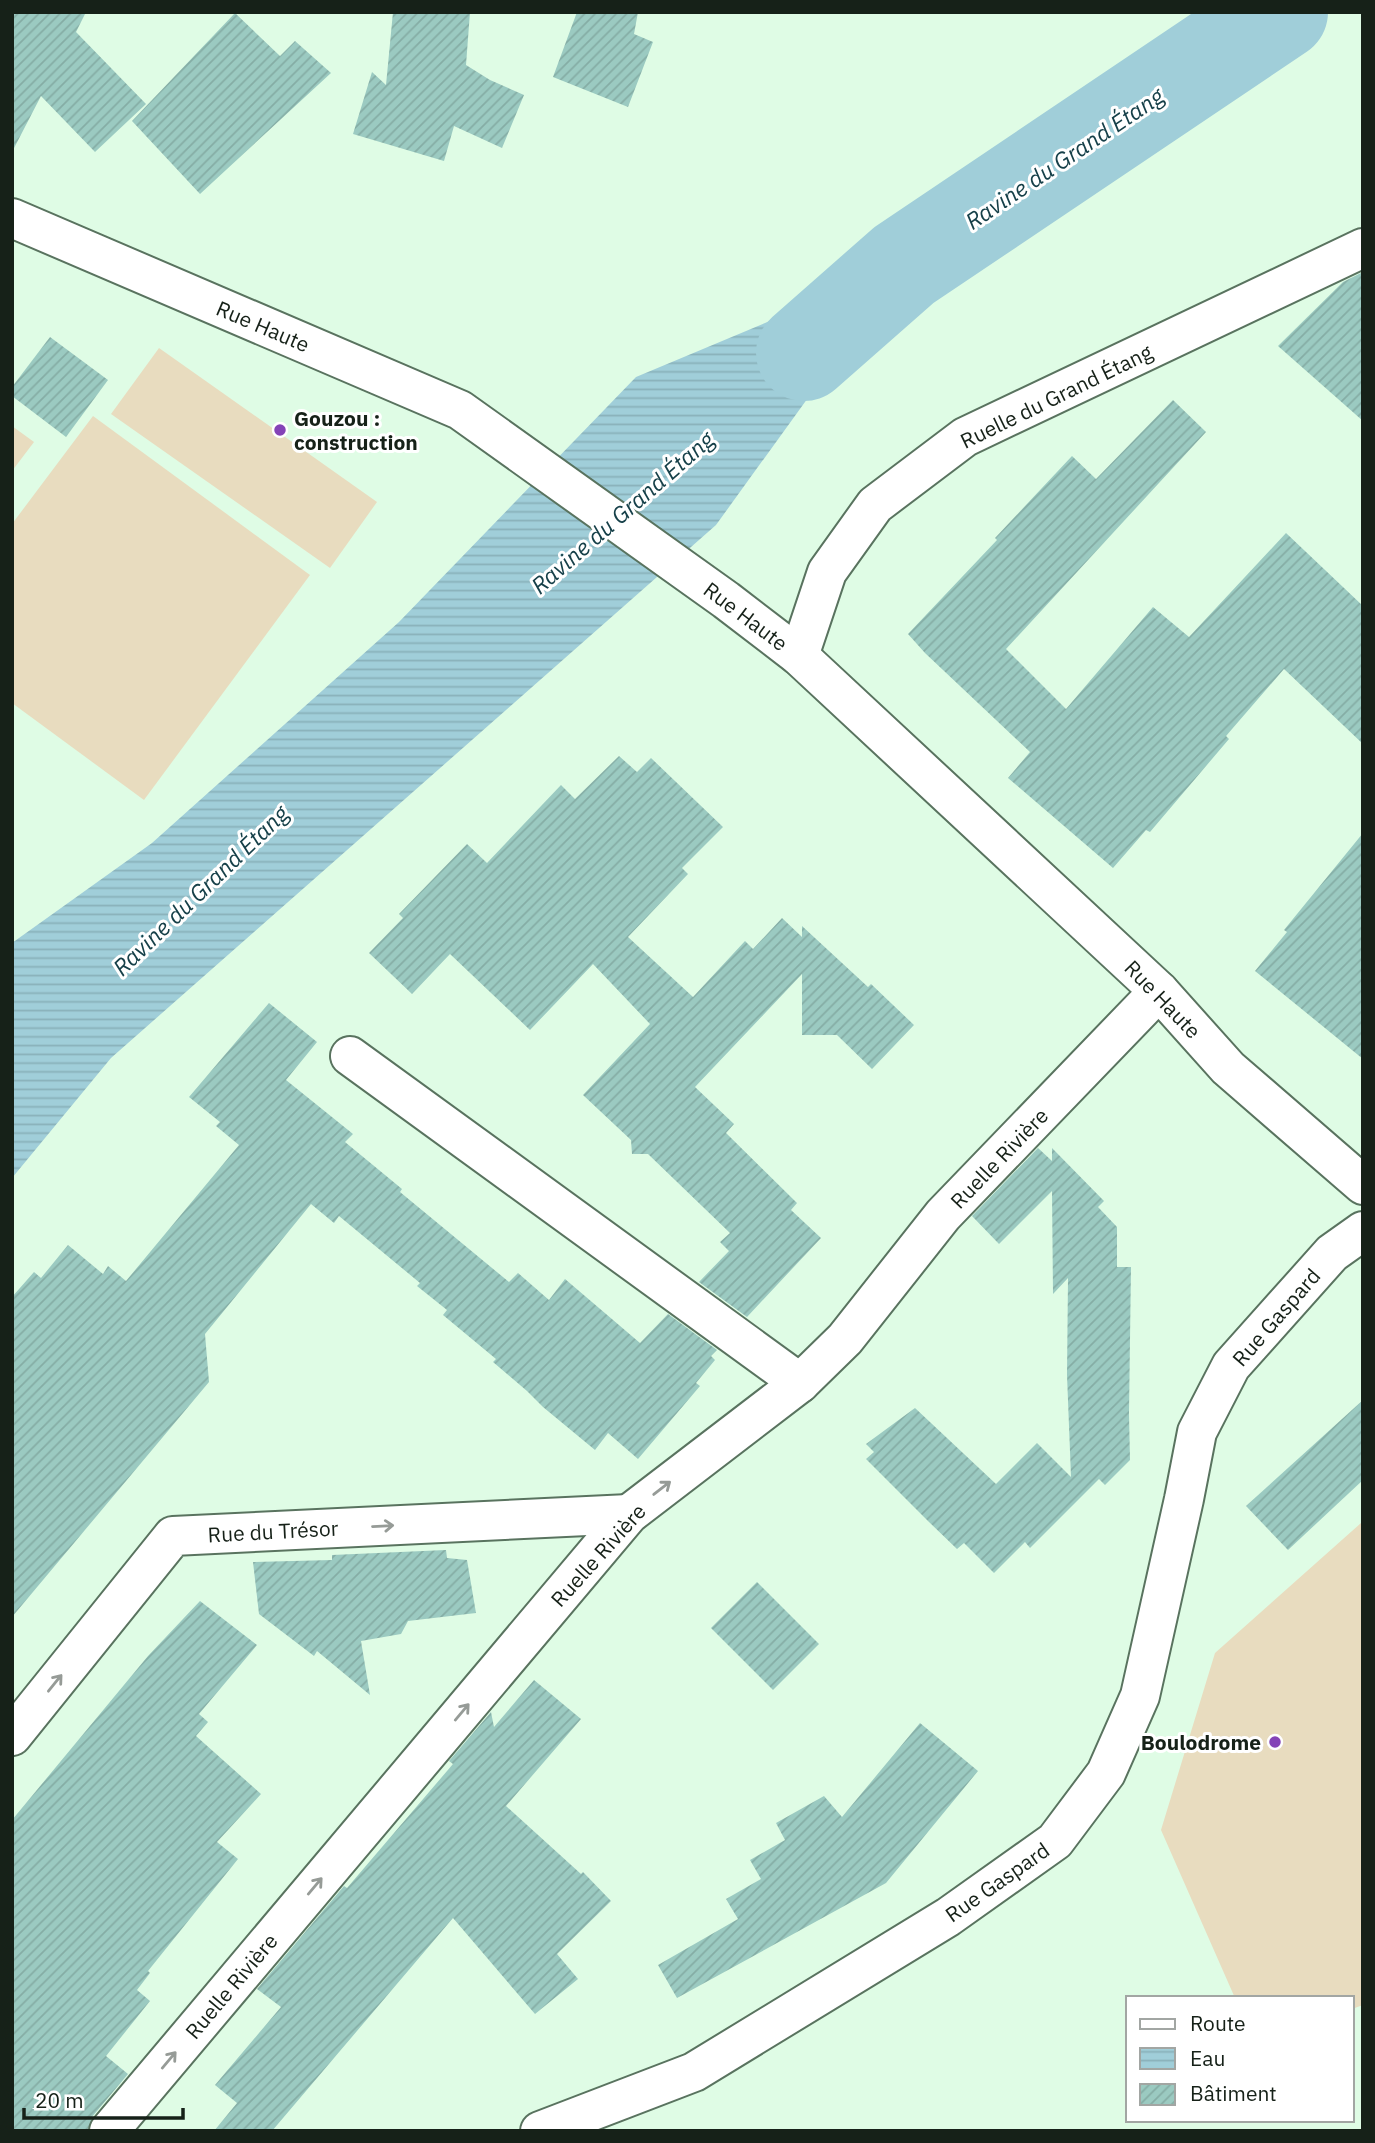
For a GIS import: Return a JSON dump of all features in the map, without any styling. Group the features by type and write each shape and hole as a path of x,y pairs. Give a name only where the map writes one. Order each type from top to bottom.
{"street":[{"name":"Rue Haute","path":"12,218 460,410 726,600 799,656 1159,991 1228,1068 1363,1185"},
{"name":"Ruelle du Grand Étang","path":"799,656 827,572 875,505 965,437 1363,248"},
{"name":"Ruelle Rivière","path":"109,2131 629,1514 800,1383 845,1339 943,1215 1159,991"},
{"path":"350,1056 800,1383"},
{"name":"Rue Gaspard","path":"541,2131 695,2072 948,1917 1055,1841 1106,1773 1140,1696 1197,1432 1231,1366 1332,1253 1363,1231"},
{"name":"Rue du Trésor","path":"12,1736 173,1536 629,1514"}],"shaded area":[{"path":"159,348 377,502 330,568 111,414"},
{"path":"93,416 310,575 144,800 12,703 12,524"},
{"path":"12,426 34,442 12,471"},
{"name":"Boulodrome","path":"1361,1523 1363,2005 1354,2008 1354,1996 1234,1996 1161,1830 1215,1653"}],"water":[{"path":"904,265 716,525 111,1058 12,1178 12,943 152,843 399,622 636,377"}],"building":[{"path":"12,12 86,12 76,32 146,104 95,152 41,96 12,152"},
{"path":"393,12 470,12 466,65 490,80 524,95 502,148 454,126 444,161 353,134 372,72 386,85"},
{"path":"577,12 638,12 634,34 653,42 628,107 553,77"},
{"path":"235,13 280,56 295,41 331,73 200,194 132,121"},
{"path":"1363,272 1363,421 1278,346 1343,282"},
{"path":"50,337 108,380 66,437 12,396 12,387"},
{"path":"1173,400 1206,432 1006,649 1066,709 1153,607 1189,637 1286,533 1363,606 1363,744 1284,669 1226,736 1229,739 1150,832 1146,830 1113,868 1008,778 1030,752 908,634 1072,456 1096,479"},
{"path":"619,756 637,772 651,758 723,827 682,868 688,874 628,937 693,997 745,941 753,949 782,918 802,937 802,926 868,987 871,984 914,1025 872,1069 837,1035 802,1035 802,974 695,1087 734,1124 726,1133 797,1203 791,1210 821,1238 747,1317 699,1282 729,1251 720,1242 730,1233 648,1154 632,1154 631,1140 583,1095 650,1024 593,964 530,1030 450,954 412,994 369,953 403,918 399,914 467,844 487,863 561,785 575,799"},
{"path":"1363,833 1363,1059 1255,971 1287,932 1284,930"},
{"path":"269,1003 317,1042 286,1080 353,1134 345,1142 402,1189 400,1192 509,1282 518,1273 549,1300 565,1279 640,1343 668,1314 717,1350 711,1356 715,1360 696,1383 700,1386 638,1459 608,1433 595,1450 543,1407 493,1362 496,1359 443,1315 447,1310 417,1286 420,1283 339,1216 334,1223 311,1204 205,1334 209,1382 12,1617 12,1297 34,1272 41,1278 68,1245 103,1274 108,1266 126,1281 239,1145 216,1126 220,1122 189,1097"},
{"path":"1038,1148 1052,1161 1052,1148 1104,1201 1098,1207 1117,1227 1117,1267 1131,1267 1130,1460 1105,1485 1099,1479 1030,1548 1025,1542 994,1573 964,1543 957,1549 866,1459 874,1452 866,1444 915,1408 996,1484 1037,1443 1071,1477 1067,1375 1068,1278 1053,1294 1052,1191 999,1244 972,1216"},
{"path":"1363,1400 1363,1480 1288,1550 1246,1506"},
{"path":"446,1550 447,1558 467,1560 476,1613 408,1621 401,1634 361,1641 370,1695 317,1651 314,1656 259,1614 253,1562 332,1560 332,1555"},
{"path":"757,1582 819,1644 773,1690 711,1628"},
{"path":"200,1601 257,1645 199,1714 208,1722 196,1736 261,1794 217,1842 238,1859 148,1971 150,1973 137,1990 150,2001 106,2056 128,2074 92,2117 88,2130 12,2131 12,1820 148,1656"},
{"path":"534,1680 581,1719 506,1806 581,1874 583,1872 611,1901 557,1954 578,1979 535,2014 453,1918 272,2131 214,2131 237,2103 215,2085 281,2007 257,1989 453,1764 449,1761 491,1712 494,1727"},
{"path":"920,1723 978,1771 886,1883 677,1998 658,1965 738,1919 726,1899 761,1879 750,1860 785,1840 776,1823 824,1796 842,1817"}],"waterway":[{"name":"Ravine du Grand Étang","path":"804,353 904,265 1280,12"}],"place":[{"name":"Gouzou : construction","path":"280,430"},
{"name":"Boulodrome","path":"1275,1742"}]}
